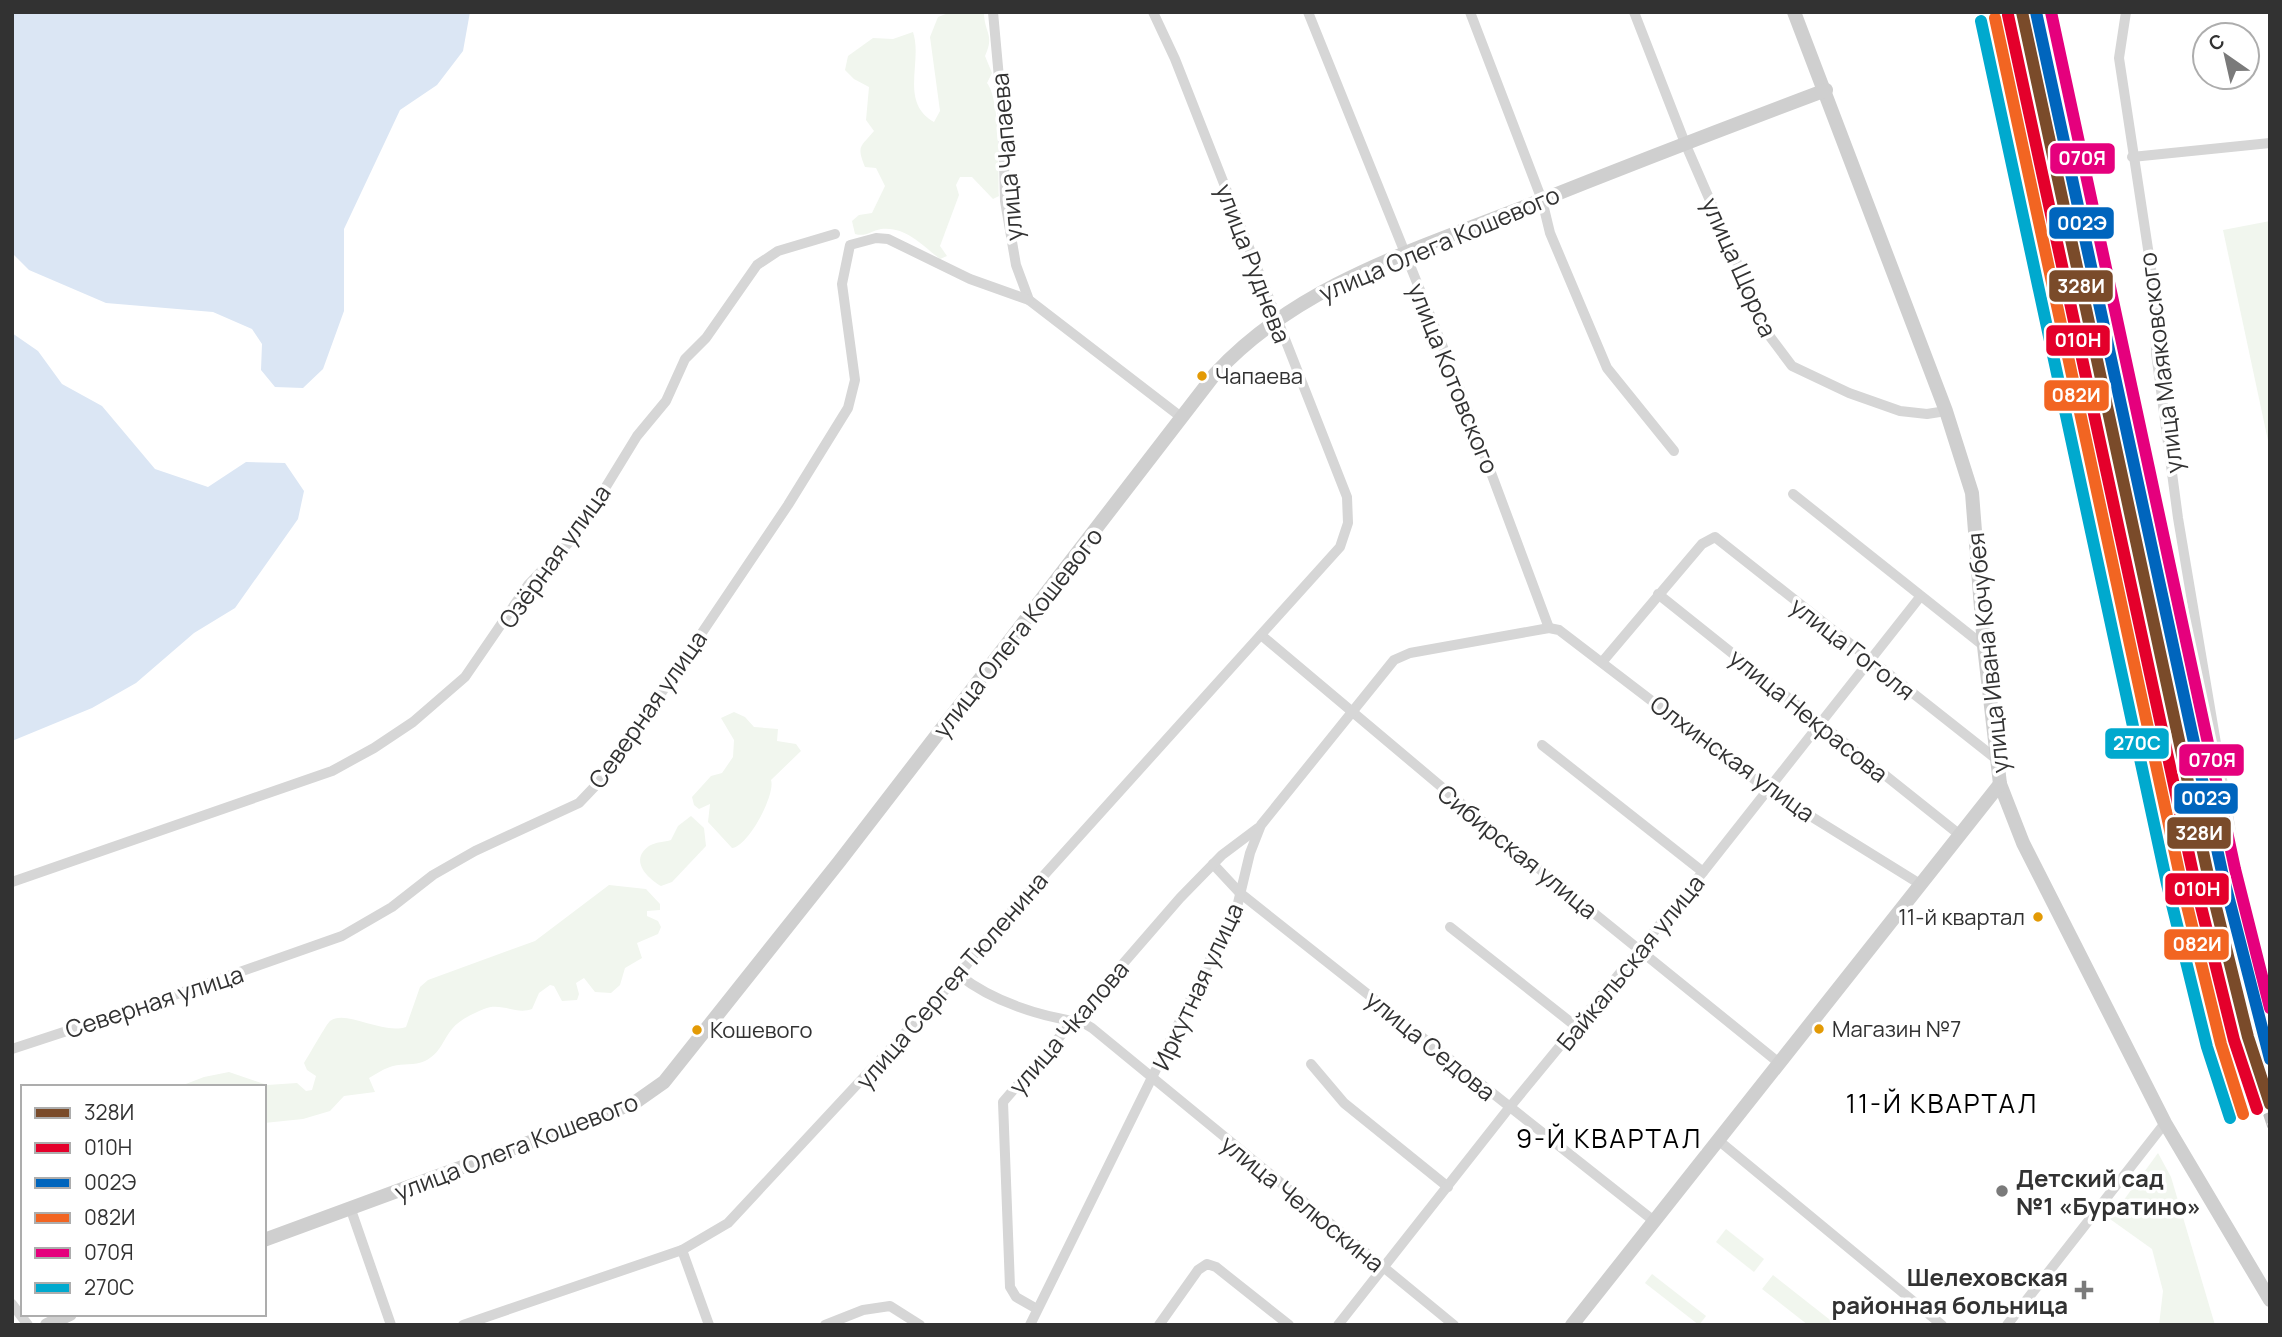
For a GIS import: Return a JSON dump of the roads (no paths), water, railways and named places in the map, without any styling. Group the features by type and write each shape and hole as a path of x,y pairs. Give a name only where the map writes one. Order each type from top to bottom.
{"street":[{"name":"улица Чапаева","path":"993,12 1003,122 1005,201 1016,265 1028,300"},
{"name":"улица Руднева","path":"1153,12 1175,59 1347,497 1349,515"},
{"name":"улица Котовского","path":"1308,12 1403,255 1459,387 1549,628"},
{"path":"1470,12 1542,200 1550,233 1606,368 1674,451"},
{"name":"улица Щорса","path":"1634,12 1685,143 1768,334 1785,359 1826,383 1900,411 1927,414 1945,411"},
{"name":"улица Ивана Кочубея","path":"1794,12 1826,90 1945,411 1972,493 1984,646 2000,784 2023,843 2165,1123 2270,1300"},
{"name":"улица Маяковского","path":"2126,12 2119,58 2155,295 2156,353 2191,604 2236,868 2270,1002"},
{"name":"улица Олега Кошевого","path":"266,1239 604,1115 637,1101 664,1082 839,862 1181,417 1226,363 1276,318 1320,292 1403,255 1826,90"},
{"path":"2132,157 2270,144"},
{"name":"Озёрная улица","path":"12,882 332,771 374,748 442,700 478,662 528,584 577,534 637,436 666,401 685,359 706,338 757,265 778,251 835,234"},
{"name":"Северная улица","path":"12,1048 136,1009 342,936 392,908 433,875 475,851 579,803 600,781 658,698 788,505 848,408 855,380 842,284 850,245 876,237 888,239 970,279 1028,300"},
{"path":"1028,300 1181,417"},
{"path":"1793,494 1984,646"},
{"name":"улица Сергея Тюленина","path":"463,1325 682,1250 728,1223 959,975 982,944 1340,547 1349,515"},
{"name":"улица Гоголя","path":"1658,594 1713,537 1723,541 1868,660 1995,758"},
{"path":"1603,661 1658,594"},
{"name":"улица Некрасова","path":"1658,594 1960,835"},
{"name":"Байкальская улица","path":"1338,1325 1509,1108 1578,1028 1703,872 1920,597"},
{"name":"Олхинская улица","path":"1549,628 1563,632 1603,661 1767,789 1920,884"},
{"name":"Иркутная улица","path":"1030,1325 1153,1080 1240,893 1250,853 1261,825 1349,712 1394,660 1402,655 1549,628"},
{"name":"Сибирская улица","path":"1261,635 1349,712 1778,1062"},
{"path":"1542,744 1703,872"},
{"path":"1572,1325 2000,784"},
{"name":"улица Чкалова","path":"1037,1309 1013,1294 1010,1287 1002,1107 1007,1095 1213,864 1261,825"},
{"name":"улица Седова","path":"1213,864 1240,893 1654,1221"},
{"path":"1450,926 1578,1028"},
{"name":"улица Челюскина","path":"959,975 1003,1002 1072,1021 1082,1021 1092,1028 1454,1325"},
{"path":"1311,1064 1344,1103 1448,1187"},
{"path":"2007,1325 2165,1123"},
{"path":"1718,1140 1942,1325"},
{"path":"351,1210 391,1325"},
{"path":"682,1250 709,1325"},
{"path":"1159,1325 1198,1270 1207,1264 1216,1267 1289,1325"},
{"path":"825,1325 863,1310 887,1306 900,1309 920,1325"},
{"path":"47,1325 66,1316"}],"water":[{"path":"12,12 470,12 463,51 437,85 400,110 344,229 344,311 323,369 303,388 275,387 261,370 262,344 252,329 213,312 106,303 29,270 12,253"},
{"path":"12,333 38,351 62,384 102,406 155,469 208,487 246,462 285,463 304,491 298,519 235,608 194,633 136,683 92,708 12,741"}],"railway":[{"path":"2015,12 2164,705 2241,1038 2270,1126"},
{"path":"2030,12 2230,938 2270,1078"}],"place":[{"name":"Чапаева","path":"1202,376"},
{"name":"11-й квартал","path":"2038,917"},
{"name":"Магазин №7","path":"1819,1029"},
{"name":"Кошевого","path":"697,1030"},
{"name":"Детский сад №1 «Буратино»","path":"2002,1191"},
{"name":"Шелеховская районная больница","path":"2084,1290"}],"district":[{"name":"11-Й КВАРТАЛ","path":"1942,1103"},
{"name":"9-Й КВАРТАЛ","path":"1609,1138"}]}
